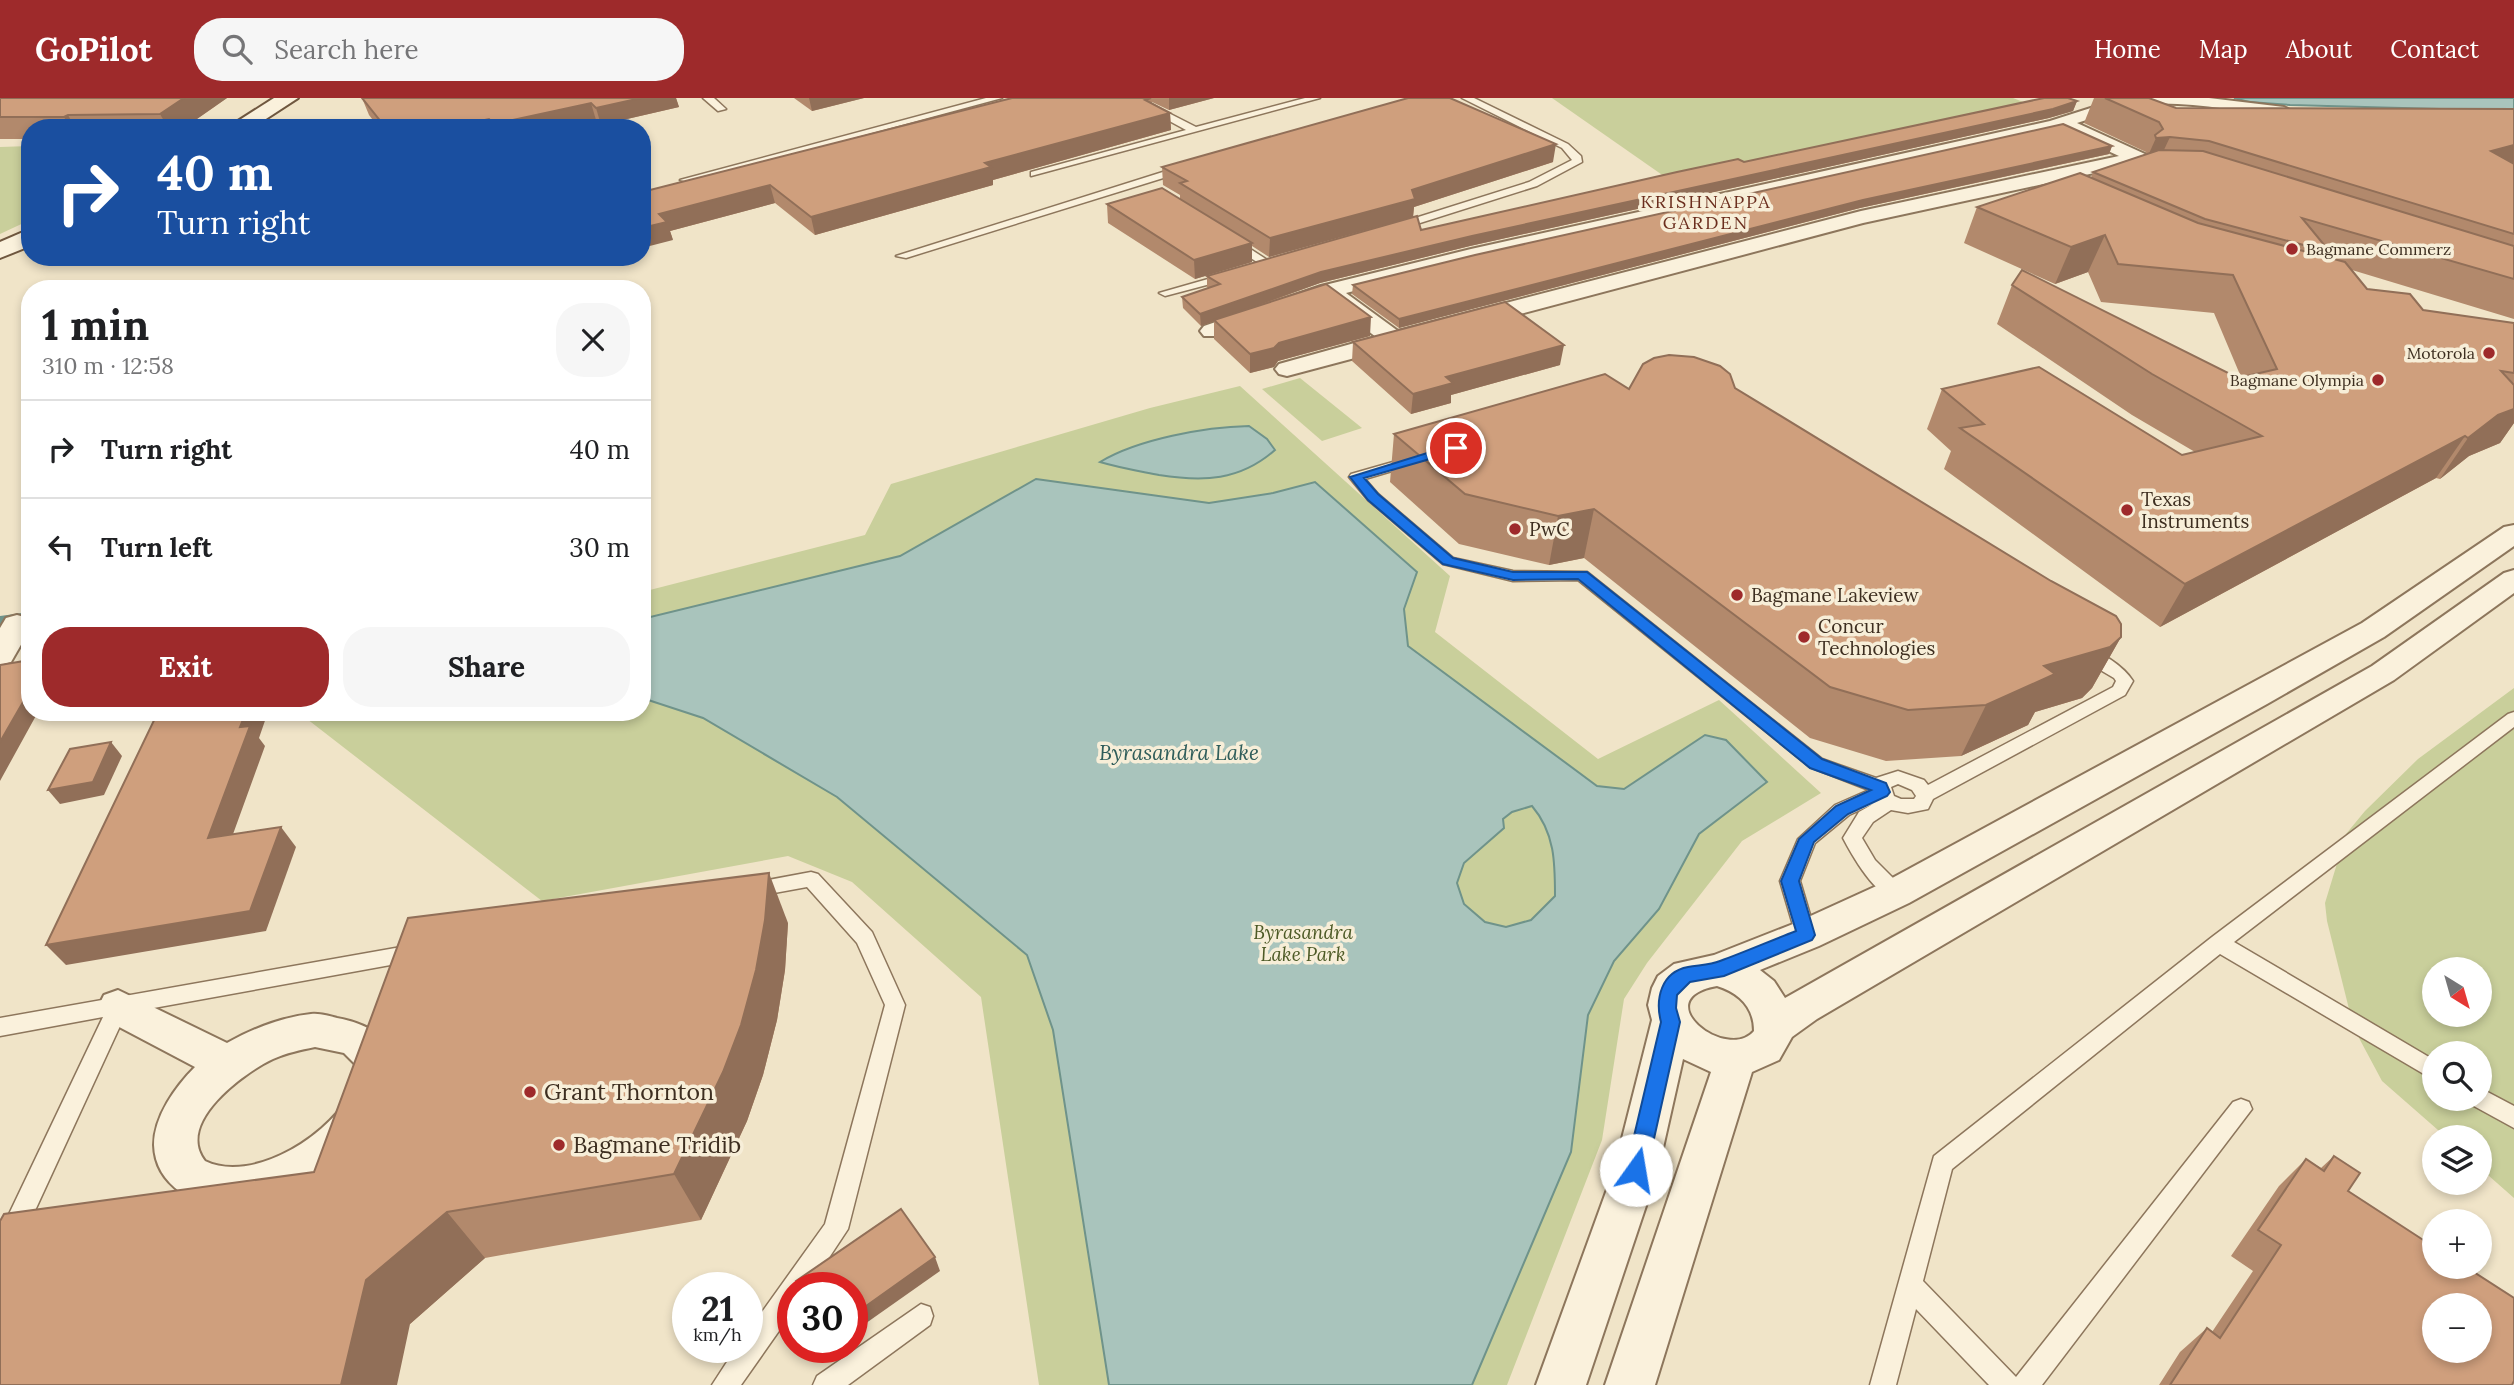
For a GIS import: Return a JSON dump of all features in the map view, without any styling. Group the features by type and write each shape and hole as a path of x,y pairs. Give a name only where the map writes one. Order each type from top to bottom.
{"main road":[{"path":"252,119 288,98"},
{"path":"0,251 21,240"}],"street":[{"path":"1212,331 1329,291 1569,232 2062,123 2127,102 2148,99 2303,113"},
{"path":"1287,369 1861,217 2138,158 2062,123"},
{"path":"1923,155 1946,166"},
{"path":"1970,178 1994,189"},
{"path":"1329,291 1394,339"},
{"path":"1717,970 1744,980 1765,997 1773,1012 1775,1027 1772,1039 1764,1049 1736,1058 1705,1053 1679,1034 1671,1022 1667,1008 1668,994 1675,983 1686,975 1717,970 1806,935 1896,892 2373,630 2514,533"},
{"path":"1775,1027 1803,1007 2383,673 2514,579"},
{"path":"0,655 16,626"},
{"path":"118,1007 228,1064"},
{"path":"1561,1385 1636,1170 1671,1022"},
{"path":"315,1030 337,1031 355,1037 368,1047 375,1061 376,1079 371,1098 359,1119 342,1139 319,1157 294,1172 267,1182 241,1188 218,1187 197,1182 183,1171 176,1156 175,1138 182,1117 195,1095 228,1064 263,1044 289,1034 315,1030"},
{"path":"1630,1385 1736,1058"}],"lane":[{"path":"708,98 721,109"},
{"path":"685,180 997,98"},
{"path":"1132,98 1195,131"},
{"path":"1035,174 1315,98"},
{"path":"1391,229 1534,184 1577,162 1578,158 1565,146 1467,98"},
{"path":"902,256 1198,164"},
{"path":"1137,182 1148,188"},
{"path":"1225,237 1269,265"},
{"path":"1256,268 1281,261"},
{"path":"1165,293 1243,272"},
{"path":"1435,454 1356,477 1373,497 1448,561 1513,576 1582,575 1816,764 1911,807 1922,804 1925,795 2119,691 2125,681 2120,674 2072,646"},
{"path":"1883,1385 1942,1163 2219,943 2514,718"},
{"path":"1896,892 1868,865 1852,838 1884,793 1886,779 1898,777 1918,785 1925,795"},
{"path":"1806,935 1790,881 1807,839 1842,810 1884,793"},
{"path":"729,894 811,879 865,938 895,1005 836,1229 805,1272"},
{"path":"2219,943 2422,1064"},
{"path":"0,1027 444,947"},
{"path":"0,1259 118,1007"},
{"path":"2492,1105 2514,1118"},
{"path":"2026,1385 2241,1109"},
{"path":"1910,1285 2007,1385"},
{"path":"725,1385 777,1312"},
{"path":"825,1385 921,1316"}],"green space":[{"path":"1552,98 2013,98 2031,105 1668,179"},
{"path":"21,146 21,224 0,234 0,147"},
{"path":"1300,378 1362,428 1322,441 1262,389"},
{"name":"Byrasandra Lake","path":"1240,386 1450,576 1435,632 1598,759 1719,700 1821,793 1742,841 1647,963 1624,999 1602,1140 1507,1385 1039,1385 981,997 852,882 788,856 542,901 310,721 651,721 651,590 865,535 891,484 1150,408"},
{"path":"2514,688 2514,1198 2492,1179 2492,1125 2432,1125 2382,1081 2359,1038 2351,1017 2325,903 2346,834 2365,811 2418,759"}],"water":[{"path":"2234,98 2514,98 2514,111 2290,105 2249,102"},
{"path":"1249,426 1267,439 1275,450 1248,468 1220,477 1159,475 1100,462 1133,447 1172,436"},
{"name":"Byrasandra Lake","path":"1036,479 1209,503 1273,493 1315,482 1417,572 1404,609 1408,646 1597,786 1624,789 1705,735 1726,740 1767,782 1699,834 1659,909 1614,961 1588,1015 1571,1152 1472,1385 1109,1385 1053,1030 1027,955 837,797 703,718 651,701 651,617 900,556","holes":["1532,806 1545,827 1552,849 1555,896 1531,920 1506,927 1485,922 1464,904 1457,883 1464,863 1504,828 1503,819 1512,812"]}],"building":[{"path":"0,98 184,98 160,114 0,117"},
{"path":"362,98 641,98 596,108 591,103 517,119 379,119"},
{"path":"1012,98 1151,98 1145,100 1170,113 985,163 991,167 811,217 770,185 659,214 667,222 651,226 651,190"},
{"path":"1408,98 1450,98 1556,144 1412,190 1415,199 1270,238 1180,183 1187,181 1162,167"},
{"path":"2044,98 2068,98 2077,101 2053,109 1472,236 1321,272 1200,314 1182,297 1220,284 1207,276 1417,216 1421,230 1738,159 1744,162"},
{"path":"2105,98 2149,98 2176,108 2514,109 2514,145 2491,151 2514,164 2514,234 2209,141 2156,138 2155,135 2163,129 2159,122"},
{"path":"2063,124 2112,146 1863,200 1399,319 1353,285 1475,255"},
{"path":"2159,150 2203,151 2514,246 2514,279 2302,218 2330,252 2205,219 2093,172"},
{"path":"2080,173 2198,223 2345,262 2367,289 2410,294 2423,310 2514,323 2514,373 2501,371 2514,385 2514,409 2498,415 2468,438 2465,436 2185,584 1960,428 1984,424 1942,389 2039,367 2182,455 2262,436 2152,374 2012,285 2022,270 2238,378 2277,369 2233,275 2118,264 2105,235 2071,247 1977,207"},
{"path":"1162,188 1252,243 1194,260 1107,204"},
{"path":"1326,284 1371,317 1250,354 1214,320"},
{"path":"1505,302 1564,345 1446,377 1453,383 1413,394 1353,342"},
{"path":"1669,355 1694,357 1720,366 1730,374 1735,388 2051,581 2116,616 2121,624 2121,637 2110,647 2044,666 2055,674 1986,705 1908,710 1830,687 1594,509 1558,516 1465,494 1394,434 1605,374 1629,389 1643,364"},
{"path":"21,662 21,706 0,742 0,665"},
{"path":"154,721 242,721 240,727 250,726 208,838 281,827 250,911 46,945"},
{"path":"111,742 93,782 48,790 70,749"},
{"name":"Bagmane Tridib","path":"769,873 765,920 756,970 741,1025 723,1072 674,1174 447,1212 366,1280 341,1385 0,1385 0,1221 4,1214 314,1172 408,918"},
{"path":"2334,1156 2360,1173 2348,1191 2422,1239 2422,1279 2485,1279 2514,1298 2512,1385 2170,1385 2207,1328 2220,1338 2281,1245 2258,1230 2306,1159 2324,1171"},
{"path":"901,1209 935,1257 868,1305 868,1272 809,1272"}],"waterway":[{"path":"0,621 21,618"}],"place":[{"name":"Bagmane Commerz","path":"2292,249"},
{"name":"Motorola","path":"2489,353"},
{"name":"Bagmane Olympia","path":"2378,380"},
{"name":"Texas Instruments","path":"2127,510"},
{"name":"PwC","path":"1515,529"},
{"name":"Bagmane Lakeview","path":"1737,595"},
{"name":"Concur Technologies","path":"1804,637"},
{"name":"Grant Thornton","path":"530,1092"},
{"name":"Bagmane Tridib","path":"559,1145"}],"district":[{"name":"KRISHNAPPA GARDEN","path":"1706,212"}],"route":[{"path":"1456,448 1356,477 1373,497 1448,561 1513,576 1582,575 1816,764 1881,787 1881,792 1842,810 1807,839 1790,881 1806,935 1717,970 1686,975 1675,983 1668,994 1667,1008 1671,1022 1636,1170"}],"park label":[{"name":"Byrasandra Lake Park","path":"1303,943"}]}
